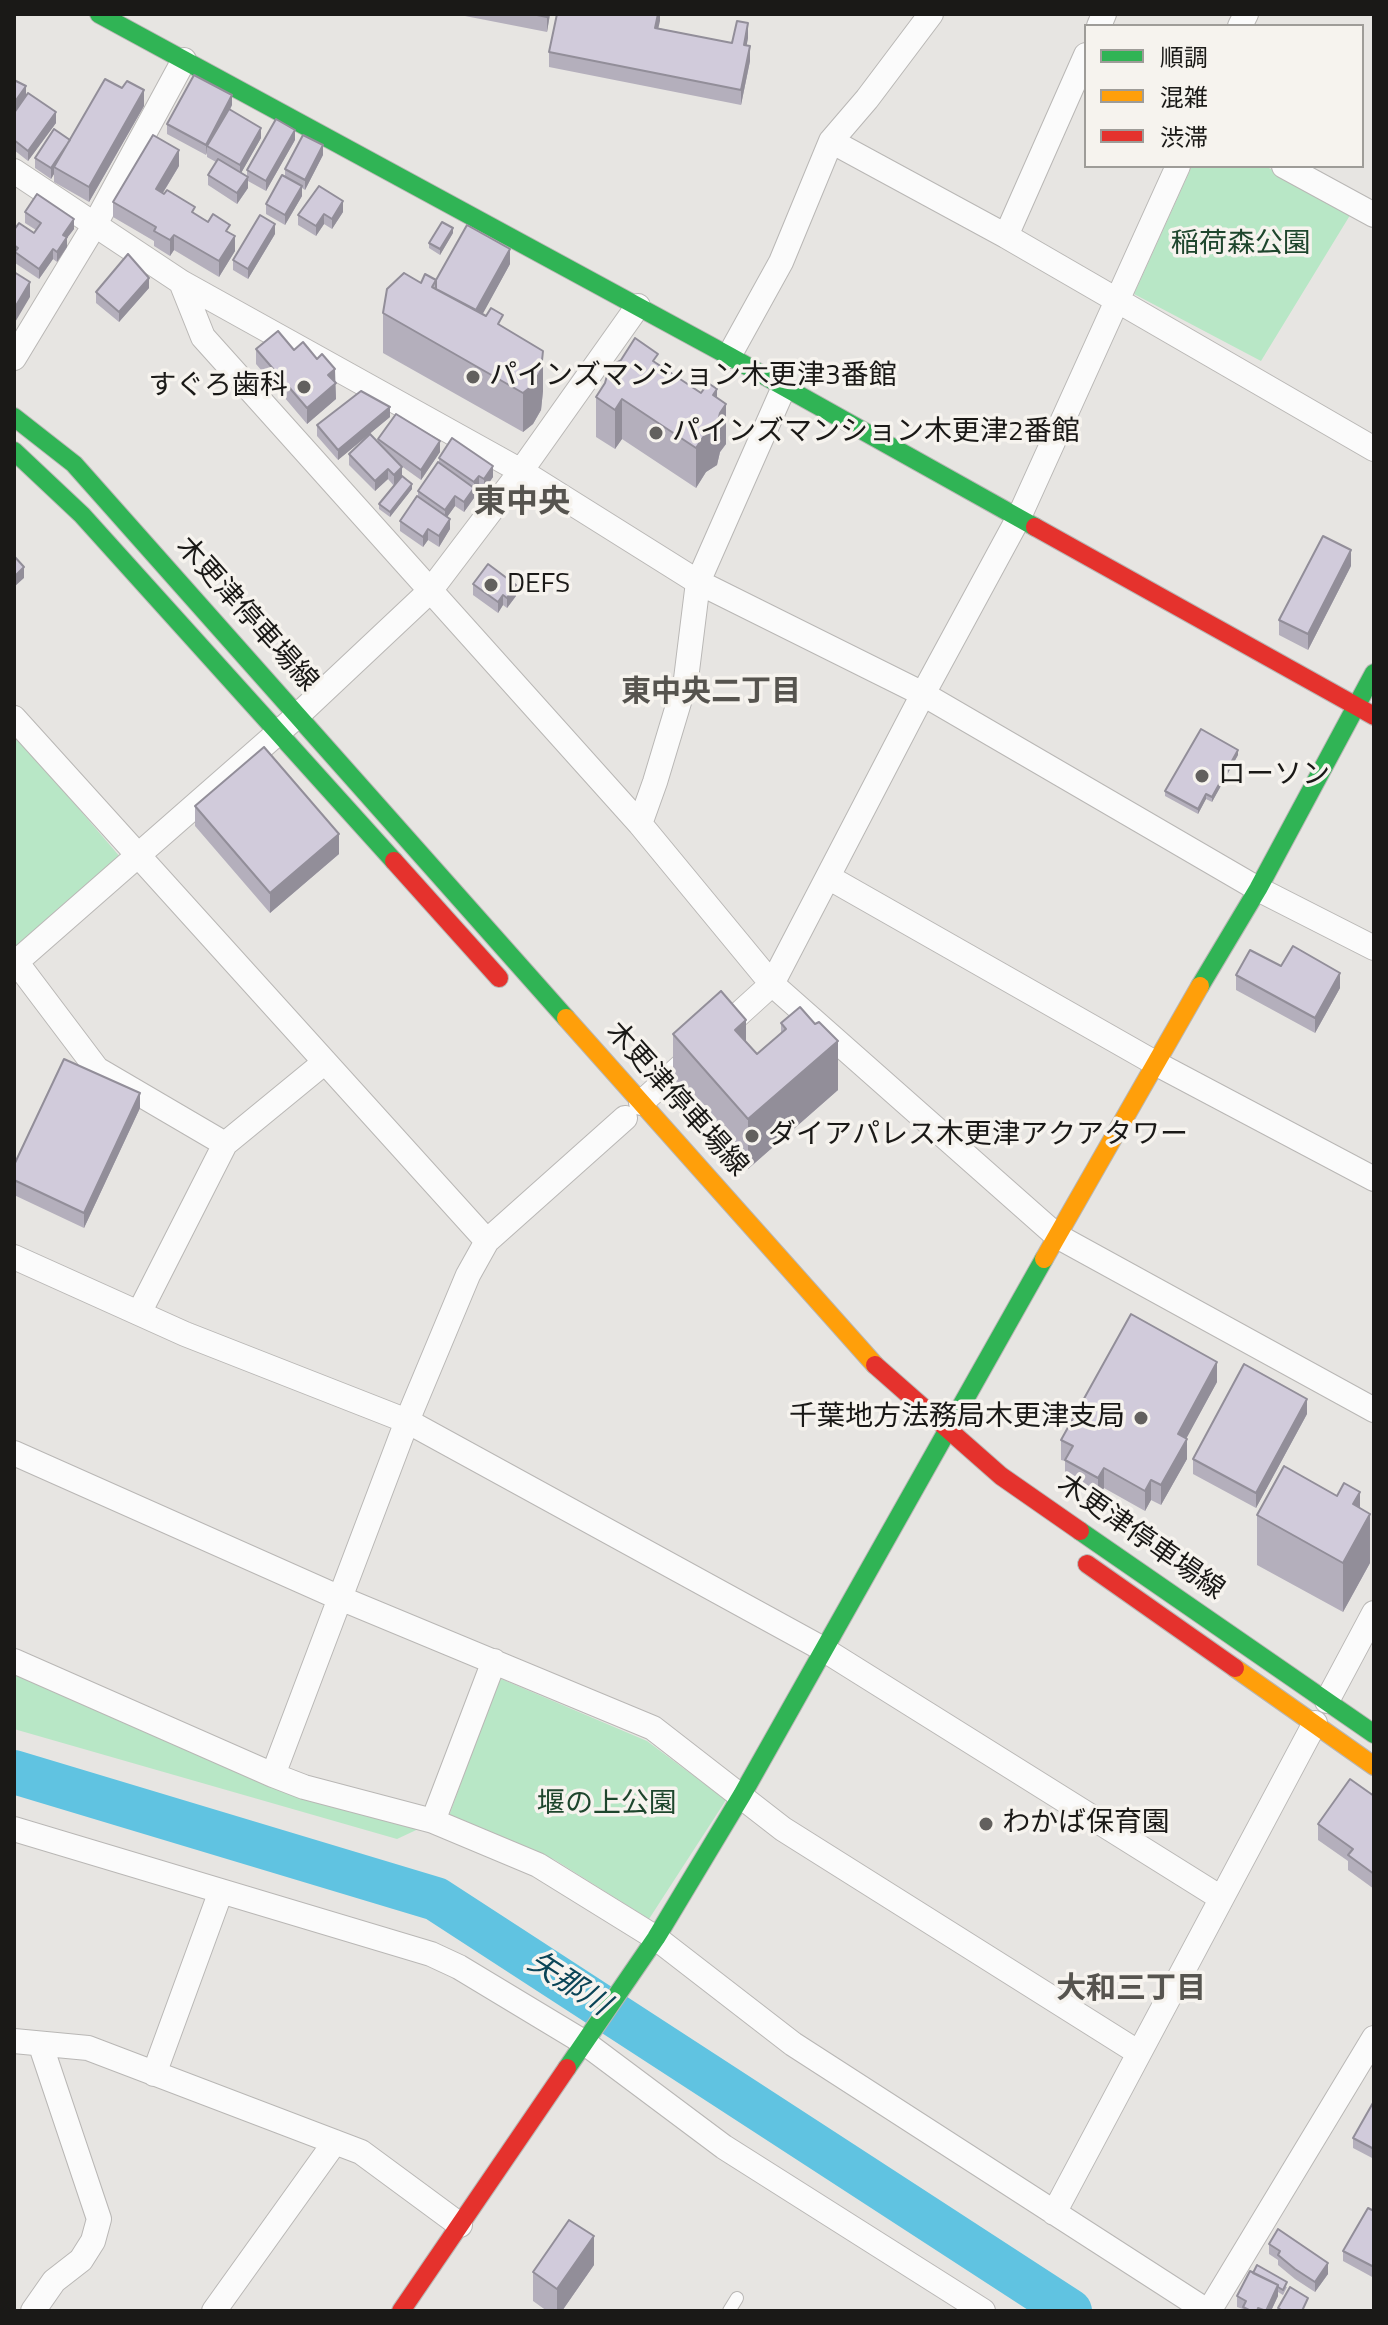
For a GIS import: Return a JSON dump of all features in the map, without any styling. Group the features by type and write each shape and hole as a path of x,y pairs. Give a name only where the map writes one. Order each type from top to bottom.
{"street":[{"path":"99,14 729,356 1374,716"},
{"path":"729,356 781,262 831,141 931,14"},
{"path":"14,358 94,226 184,60"},
{"path":"1006,236 1084,60"},
{"path":"831,141 1006,236 1374,449"},
{"path":"273,1775 407,1421 468,1275 487,1241 772,984 1019,517 1177,168"},
{"path":"1288,168 1374,215"},
{"path":"14,171 181,282 521,471 698,582 923,694 1258,889 1374,948"},
{"path":"181,282 203,337 640,824 772,984 1057,1236 1374,1410"},
{"path":"225,1144 97,1069 15,961 297,716 430,591 521,471 638,306"},
{"path":"640,824 686,679 698,582 784,387"},
{"name":"木更津停車場線","path":"14,417 74,464 297,716 629,1114 894,1384 1001,1476 1374,1734"},
{"name":"木更津停車場線","path":"14,451 82,515 510,991"},
{"path":"401,2311 656,1938 742,1795 823,1649 944,1456 948,1430 1155,1063 1258,889 1374,673"},
{"path":"14,718 487,1241"},
{"path":"828,877 1155,1063 1374,1179"},
{"path":"139,1313 225,1144 325,1062"},
{"path":"14,1257 139,1313 407,1421 823,1649 1221,1898"},
{"path":"917,1433 944,1456"},
{"path":"14,1453 340,1598 653,1728 783,1829 1139,2053"},
{"name":"木更津停車場線","path":"1072,1553 1374,1766"},
{"path":"1327,1701 1374,1613"},
{"path":"14,1661 273,1775 304,1787 433,1821 538,1865 656,1938 793,2044 1208,2311 1374,2038"},
{"path":"433,1821 494,1661"},
{"path":"1054,2213 1315,1723"},
{"path":"14,1829 431,1954 459,1967 585,2043 724,2147 983,2311"},
{"path":"154,2074 221,1891"},
{"path":"14,2041 41,2046 88,2048 361,2152 460,2225"},
{"path":"33,2311 54,2281 81,2260 93,2241 99,2219 41,2046"},
{"path":"214,2311 335,2142"}],"lane":[{"path":"729,2311 737,2298"}],"green space":[{"name":"稲荷森公園","path":"1191,168 1269,168 1352,212 1261,361 1134,294"},
{"path":"14,733 121,858 14,950"},
{"path":"14,1669 429,1824 397,1839 14,1729"},
{"name":"堰の上公園","path":"499,1678 647,1741 726,1800 649,1919 555,1860 449,1816"}],"building":[{"path":"557,14 658,14 655,28 732,43 737,21 748,23 744,45 750,46 741,90 549,52"},
{"path":"194,75 232,95 206,145 167,124"},
{"path":"105,79 122,88 127,81 144,90 89,187 54,167"},
{"path":"14,80 26,86 14,103"},
{"path":"28,93 56,112 28,151 14,140 14,113"},
{"path":"229,109 261,128 240,165 207,146"},
{"path":"276,119 295,130 266,181 247,170"},
{"path":"54,129 70,140 51,168 35,158"},
{"path":"153,135 179,150 156,189 164,194 167,190 195,207 192,212 208,222 213,214 230,225 226,231 235,236 219,261 174,235 170,240 154,231 156,227 113,202"},
{"path":"303,135 323,145 305,180 285,169"},
{"path":"218,159 248,177 237,193 208,175"},
{"path":"282,175 302,186 285,215 266,204"},
{"path":"319,186 343,201 332,219 324,214 316,226 298,215"},
{"path":"37,194 74,219 63,235 67,237 57,252 53,249 39,269 15,252 18,248 14,245 14,230 19,223 34,233 41,223 25,212"},
{"path":"260,215 275,224 248,269 233,260"},
{"path":"442,222 453,228 440,249 429,243"},
{"path":"467,225 510,249 476,310 436,289 436,280"},
{"path":"128,254 149,278 119,312 96,292"},
{"path":"14,272 30,282 14,309"},
{"path":"404,273 421,283 425,274 436,280 432,287 486,316 491,308 503,315 498,324 543,351 541,370 533,385 523,393 383,313 387,289"},
{"name":"すぐろ歯科","path":"278,331 294,350 303,342 317,359 322,354 335,369 328,375 336,383 307,408 256,349"},
{"path":"635,338 658,354 653,361 701,393 708,383 717,389 713,395 726,404 717,425 706,433 696,448 622,399 615,410 596,397 608,372 621,360"},
{"path":"361,391 390,407 338,450 317,425"},
{"path":"396,414 440,441 421,470 378,439"},
{"path":"370,434 402,467 394,475 388,469 375,481 349,454"},
{"path":"452,438 493,466 484,479 479,476 474,482 439,458"},
{"path":"438,462 474,488 464,502 455,496 445,510 418,491"},
{"path":"402,476 412,484 390,512 379,504"},
{"path":"417,496 450,519 439,536 428,529 423,537 400,521"},
{"path":"1323,536 1351,550 1308,634 1279,620"},
{"path":"14,556 24,567 14,577"},
{"path":"488,564 516,585 507,598 503,595 498,602 473,584"},
{"name":"ローソン","path":"1201,729 1238,750 1212,797 1206,794 1198,809 1165,791"},
{"path":"264,747 339,834 270,893 195,806"},
{"path":"1293,946 1340,973 1315,1018 1236,975 1250,950 1281,966"},
{"path":"721,991 746,1020 735,1030 757,1054 786,1029 781,1023 800,1007 815,1024 819,1022 838,1041 748,1119 673,1034"},
{"path":"64,1059 140,1093 84,1213 14,1180 14,1165"},
{"name":"千葉地方法務局木更津支局","path":"1131,1314 1217,1362 1178,1434 1187,1439 1161,1485 1151,1480 1145,1491 1104,1468 1098,1478 1065,1460 1073,1446 1061,1440"},
{"path":"1244,1364 1307,1399 1256,1493 1193,1459"},
{"path":"1284,1466 1337,1496 1344,1483 1360,1492 1353,1504 1370,1514 1343,1563 1257,1515"},
{"path":"1350,1779 1374,1796 1374,1874 1348,1855 1353,1849 1318,1824"},
{"path":"1374,2101 1374,2149 1353,2138"},
{"path":"1368,2208 1374,2211 1374,2267 1343,2251"},
{"path":"569,2220 594,2236 557,2289 533,2272"},
{"path":"1278,2229 1328,2263 1315,2282 1278,2255 1280,2251 1269,2244"},
{"path":"1257,2265 1287,2282 1283,2290 1253,2273"},
{"path":"1250,2271 1278,2285 1266,2311 1258,2308 1251,2311 1243,2307 1246,2301 1237,2296"},
{"path":"1290,2287 1308,2298 1302,2311 1278,2308"}],"waterway":[{"name":"矢那川","path":"14,1772 436,1899 1070,2311"}],"traffic: fast":[{"path":"99,14 729,356 1035,527"},
{"path":"14,417 74,464 566,1018"},
{"path":"14,451 82,515 394,861"},
{"path":"1200,986 1258,889 1374,673"},
{"path":"567,2068 656,1938 742,1795 1044,1259"},
{"path":"1080,1531 1374,1734"}],"traffic: slow":[{"path":"1044,1259 1200,986"},
{"path":"566,1018 875,1365"},
{"path":"1235,1668 1374,1766"}],"traffic: jam":[{"path":"1035,527 1374,716"},
{"path":"394,861 499,978"},
{"path":"875,1365 1001,1476 1080,1531"},
{"path":"1087,1564 1235,1668"},
{"path":"401,2311 567,2068"}],"place":[{"name":"パインズマンション木更津3番館","path":"473,377"},
{"name":"すぐろ歯科","path":"304,387"},
{"name":"パインズマンション木更津2番館","path":"656,433"},
{"name":"DEFS","path":"491,585"},
{"name":"ローソン","path":"1202,776"},
{"name":"ダイアパレス木更津アクアタワー","path":"752,1136"},
{"name":"千葉地方法務局木更津支局","path":"1141,1418"},
{"name":"わかば保育園","path":"986,1824"}],"district":[{"name":"東中央","path":"522,504"},
{"name":"東中央二丁目","path":"711,694"},
{"name":"大和三丁目","path":"1131,1991"}]}
